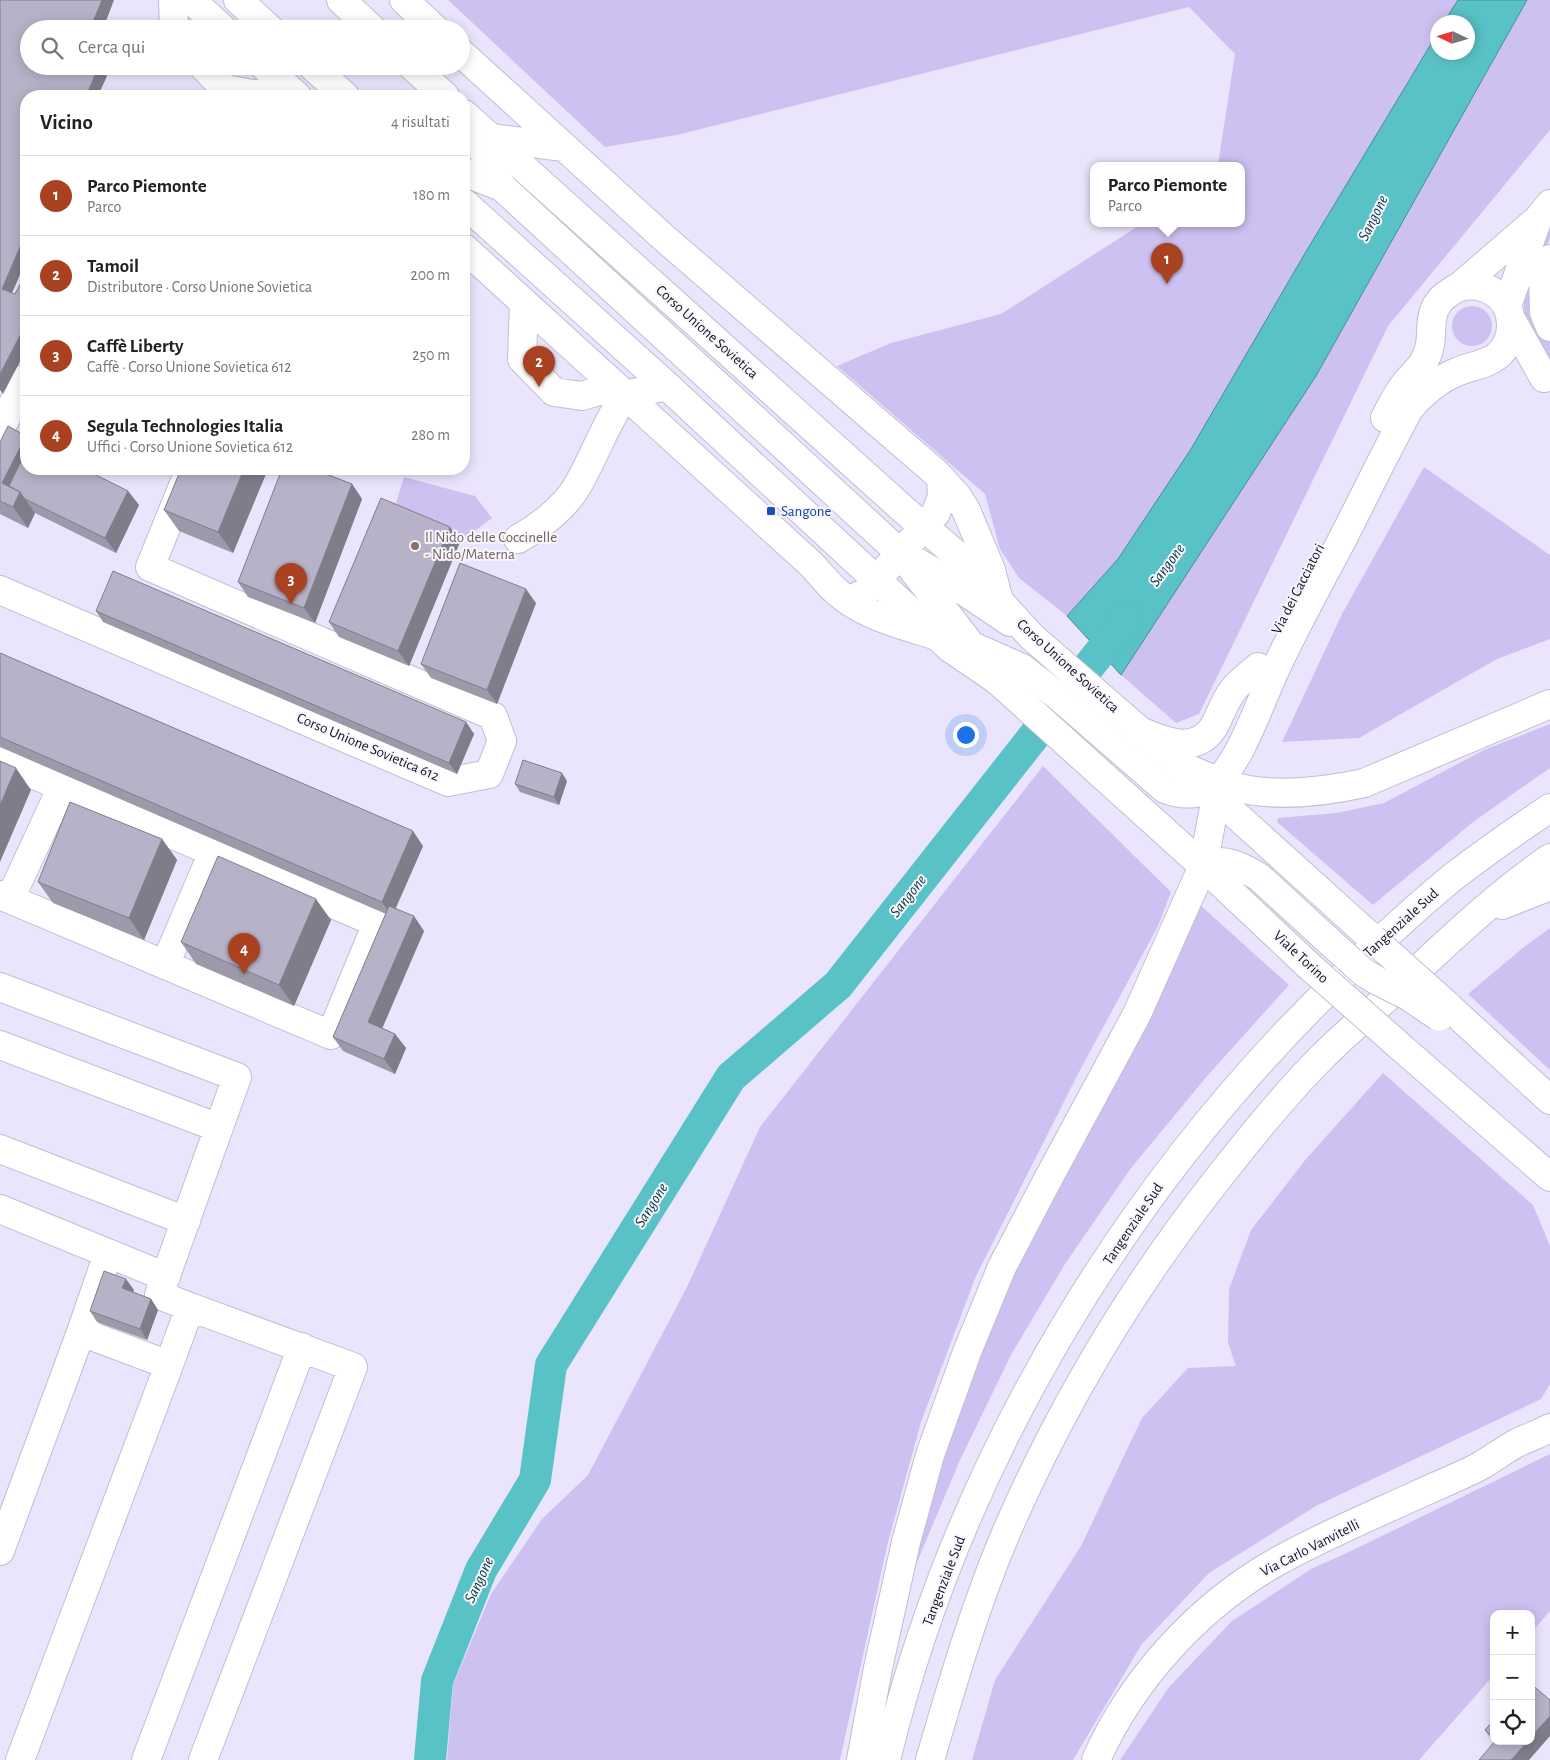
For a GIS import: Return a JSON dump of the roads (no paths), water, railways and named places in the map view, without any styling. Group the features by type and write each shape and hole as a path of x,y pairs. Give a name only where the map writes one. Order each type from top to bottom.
{"main road":[{"path":"173,0 174,20"},
{"path":"191,0 213,20"},
{"path":"238,0 260,20"},
{"path":"341,0 362,20"},
{"path":"404,0 425,20"},
{"name":"Corso Unione Sovietica","path":"470,61 663,237 941,478 957,496 966,510 991,570 999,601"},
{"path":"212,75 225,89 230,90"},
{"path":"274,75 291,90"},
{"path":"322,75 338,90"},
{"path":"422,75 438,90"},
{"name":"Corso Unione Sovietica","path":"470,120 958,556 1039,643 1138,730"},
{"path":"470,126 502,187"},
{"path":"490,138 564,146"},
{"path":"470,174 502,187"},
{"name":"Corso Unione Sovietica","path":"502,187 900,553"},
{"path":"470,208 667,386 950,648 1077,712 1165,789 1183,794 1218,788 1266,793 1333,790 1364,783 1550,704"},
{"name":"Via dei Cacciatori","path":"861,1760 878,1668 906,1542 930,1455 967,1352 1002,1267 1046,1181 1137,1014 1203,866 1228,736 1258,667 1390,408 1406,383 1423,363 1430,345 1432,315 1437,303 1446,293 1459,286 1544,211"},
{"name":"Via dei Cacciatori","path":"1218,788 1239,750 1277,666 1409,409 1440,382 1456,372 1498,356 1506,346 1511,333 1509,312 1544,211"},
{"path":"470,253 812,566 842,596 878,617 937,636"},
{"path":"1550,259 1543,275 1543,284 1544,312 1550,327"},
{"path":"1459,286 1472,284 1486,287 1498,295 1547,380"},
{"path":"519,298 557,287"},
{"path":"519,298 522,360 554,392 582,396 620,390 667,386"},
{"path":"1430,328 1433,341 1440,352 1450,360 1481,364 1547,380"},
{"path":"0,430 20,390"},
{"path":"518,539 534,530 563,504 575,489 612,417 620,390"},
{"name":"Corso Unione Sovietica 612","path":"0,590 448,782 489,774 502,741 493,716 150,568 188,475"},
{"path":"842,596 855,597 865,593 936,513 940,505 941,478"},
{"path":"900,553 943,576 1039,643"},
{"path":"900,553 972,646 1009,679"},
{"path":"415,682 426,655"},
{"path":"1138,730 1172,743 1184,744 1200,740 1212,728 1233,690 1258,667"},
{"name":"Viale Torino","path":"1009,679 1056,733 1308,964 1550,1177"},
{"path":"1138,730 1178,764 1218,788 1234,804 1250,828 1354,922 1445,1012"},
{"path":"0,760 377,923 331,1035 5,897 62,787"},
{"name":"Tangenziale Sud","path":"886,1760 916,1656 940,1583 1004,1439 1043,1365 1082,1299 1161,1183 1220,1107 1287,1032 1339,980 1396,926 1452,878 1550,808"},
{"path":"166,965 212,852"},
{"path":"930,1760 952,1683 1009,1528 1073,1395 1167,1246 1254,1132 1321,1058 1478,914 1528,873 1550,858"},
{"path":"1203,866 1216,862 1237,865 1259,877 1362,970 1378,981 1445,1012 1480,1035 1550,1100"},
{"path":"1478,914 1550,886"},
{"path":"0,987 237,1077 159,1295 354,1367 203,1760"},
{"path":"0,1045 219,1128"},
{"path":"0,1149 186,1221"},
{"path":"0,1209 166,1277"},
{"path":"0,1551 108,1254"},
{"path":"20,1760 190,1307"},
{"path":"81,1332 169,1365"},
{"path":"146,1760 302,1348"},
{"name":"Via Carlo Vanvitelli","path":"1096,1760 1132,1696 1162,1657 1190,1627 1248,1580 1297,1551 1479,1466 1517,1455 1548,1431"}],"water":[{"path":"1458,0 1527,0 1316,376 1121,675 1067,616 1118,559 1191,449 1304,255 1430,46 1430,60 1475,60 1475,15 1448,15"}],"waterway":[{"name":"Sangone","path":"430,1760 437,1681 481,1570 535,1480 551,1365 731,1077 838,985 1127,618"}],"place":[{"name":"Parco Piemonte","path":"1167,284"},
{"name":"Tamoil","path":"539,387"},
{"name":"Sangone","path":"771,511"},
{"name":"Il Nido delle Coccinelle - Nido/Materna","path":"415,546"},
{"name":"Caffè Liberty","path":"291,604"},
{"name":"Segula Technologies Italia","path":"244,974"}]}
